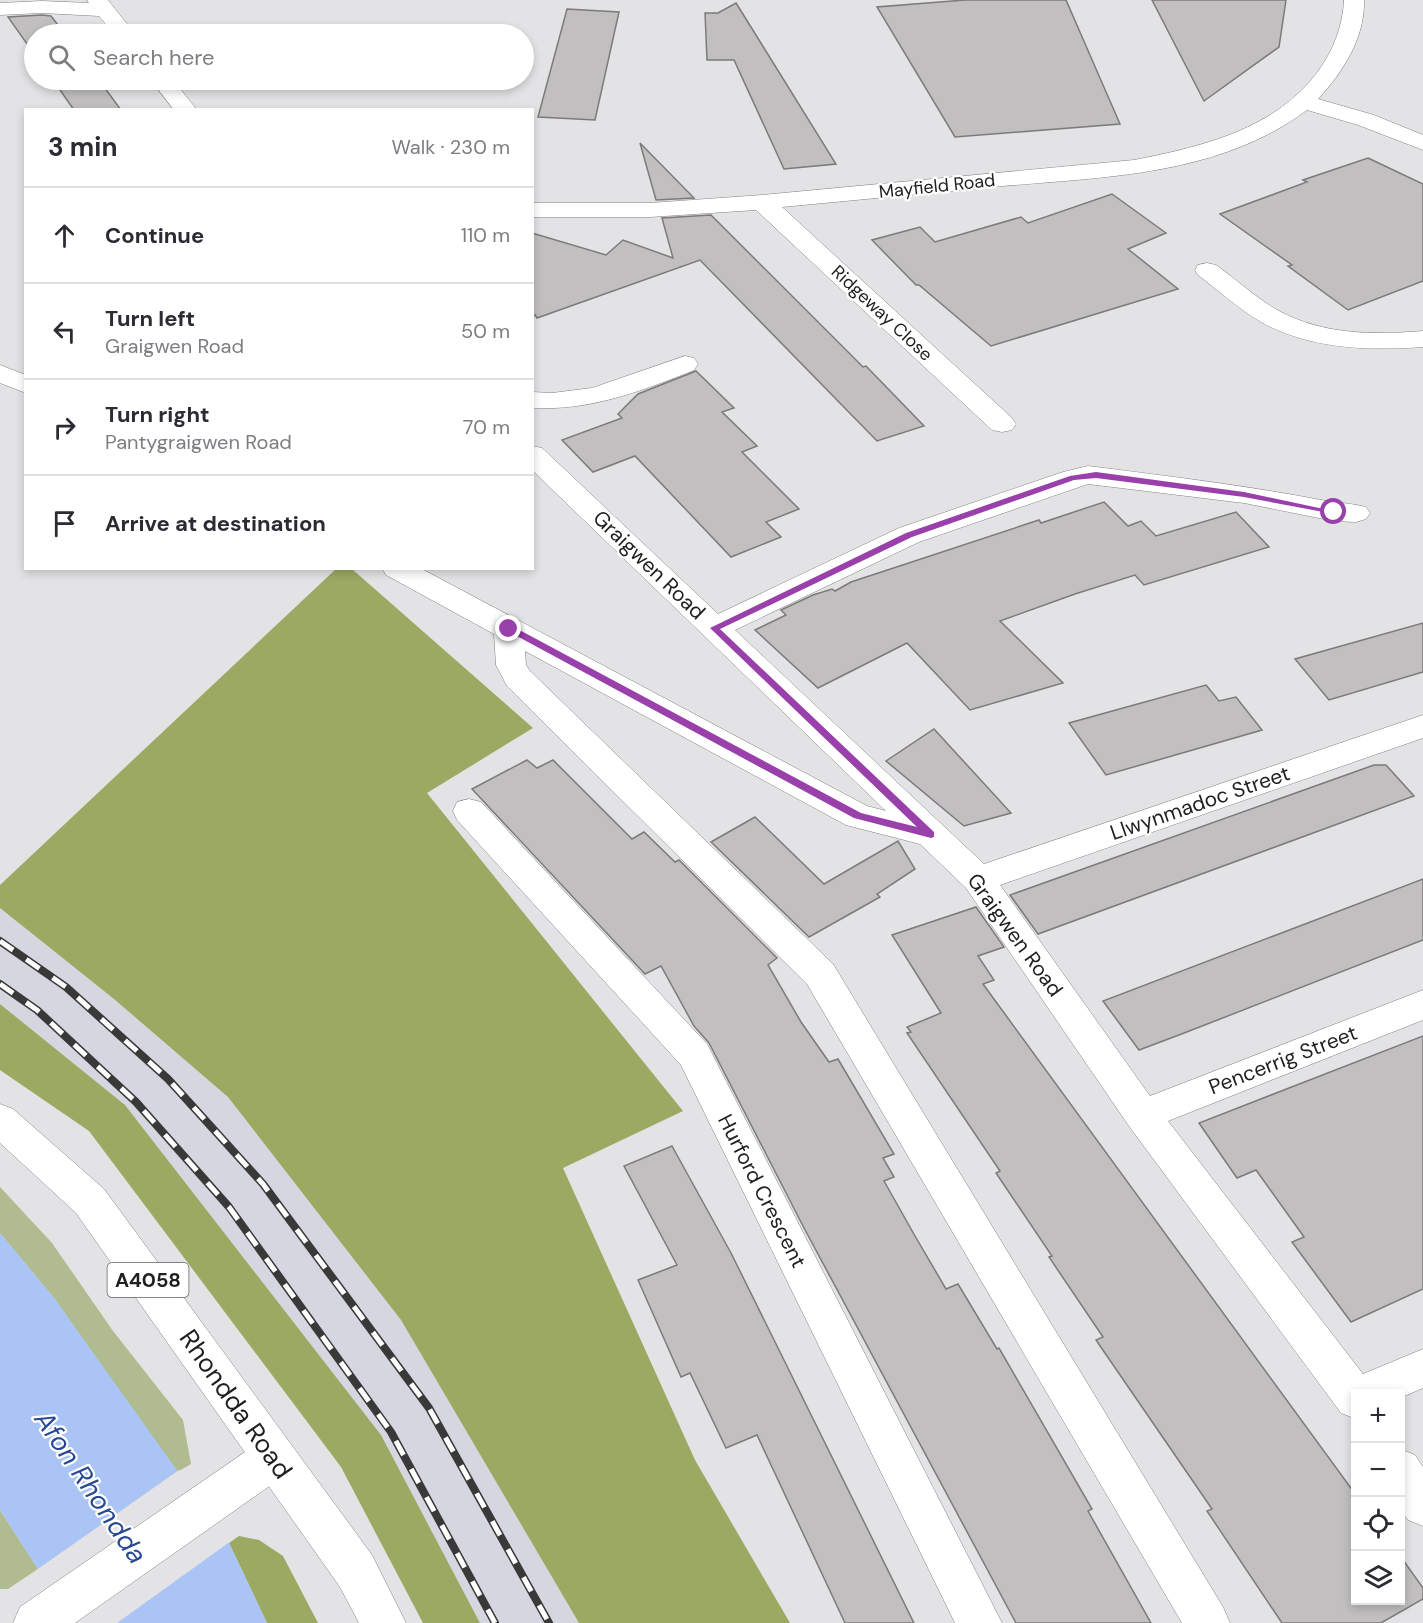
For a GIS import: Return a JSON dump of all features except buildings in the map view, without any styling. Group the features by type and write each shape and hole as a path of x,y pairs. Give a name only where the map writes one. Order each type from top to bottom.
{"street":[{"path":"1354,0 1354,11 1345,42 1334,66 1312,94 1366,120 1423,143"},
{"path":"0,9 101,5 117,24"},
{"path":"170,90 184,108"},
{"name":"Mayfield Road","path":"534,210 650,210 762,202 1134,167 1185,158 1231,144 1275,123 1312,94"},
{"name":"Ridgeway Close","path":"762,202 1002,424"},
{"path":"1207,270 1271,316 1307,332 1383,343 1423,339"},
{"path":"534,400 583,399 622,390 685,364"},
{"path":"0,373 24,384"},
{"name":"Graigwen Road","path":"534,456 978,879 1142,1115 1352,1389"},
{"path":"714,628 909,535 1073,478 1096,475 1244,494 1356,513"},
{"path":"400,570 858,816 931,834"},
{"path":"509,629 511,664 518,678 820,974 1207,1623"},
{"name":"Llwynmadoc Street","path":"978,879 1423,726"},
{"name":"Hurford Crescent","path":"470,811 694,1054 979,1623"},
{"name":"Pencerrig Street","path":"1142,1115 1423,1005"},
{"name":"Rhondda Road","path":"0,1120 90,1201 356,1571 383,1623"},
{"path":"1376,1389 1423,1368"},
{"path":"36,1623 273,1458"},
{"path":"1405,1476 1423,1505"}],"shaded area":[{"path":"0,908 114,999 228,1097 401,1320 579,1623 480,1623 381,1435 125,1105 0,1004"}],"green space":[{"path":"335,570 353,570 533,728 427,793 683,1111 563,1168 695,1460 790,1623 579,1623 401,1320 228,1097 114,999 0,908 0,885"},
{"path":"0,1004 125,1105 381,1435 480,1623 423,1623 341,1467 89,1131 0,1070"},
{"path":"0,1187 52,1243 113,1331 183,1420 191,1464 177,1472 54,1298 0,1233"},
{"path":"0,1510 38,1569 8,1589 0,1589"},
{"path":"239,1536 259,1540 283,1556 318,1623 267,1623 229,1543"}],"water":[{"name":"Afon Rhondda","path":"0,1233 54,1298 229,1543 267,1623 63,1623 38,1569 0,1510"}],"pier":[{"path":"179,1470 231,1541 117,1623 60,1623 35,1571"}],"railway":[{"path":"0,941 66,987 168,1079 263,1184 429,1408 549,1623"},
{"path":"0,984 37,1010 136,1102 229,1207 391,1432 495,1623"}],"route":[{"path":"509,629 858,816 931,834 714,628 909,535 1073,478 1088,475 1244,494 1334,512"}]}
